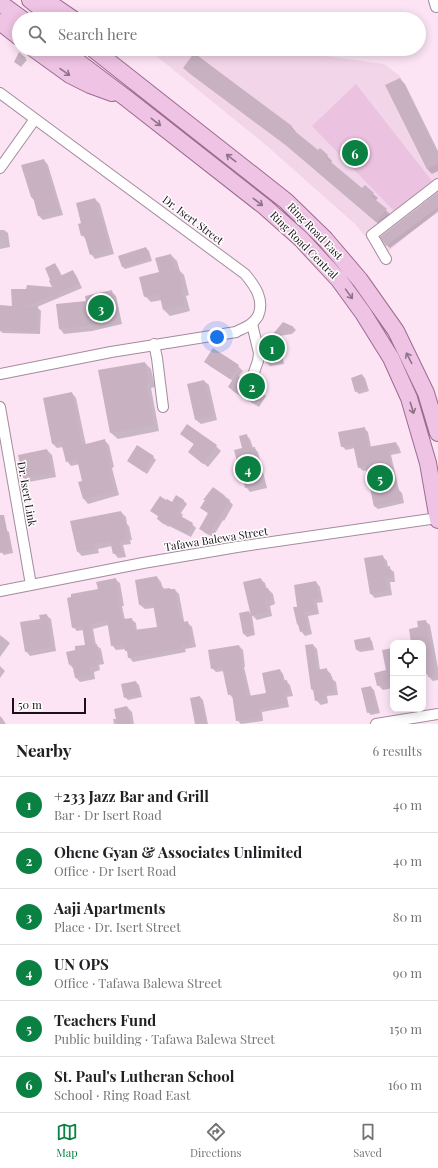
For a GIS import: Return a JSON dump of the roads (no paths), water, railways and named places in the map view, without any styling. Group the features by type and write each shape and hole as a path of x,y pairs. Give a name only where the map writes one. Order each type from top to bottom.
{"main road":[{"path":"30,0 46,12"},
{"path":"45,0 63,12"},
{"path":"0,2 13,12"},
{"path":"0,22 12,31"},
{"path":"44,56 70,75 90,86 126,98"},
{"name":"Ring Road Central","path":"70,56 265,207 301,239 344,287 363,313 391,358 409,398 428,463 438,519"},
{"path":"102,56 130,78"},
{"path":"117,56 130,78"},
{"name":"Ring Road East","path":"130,78 286,201 325,239 360,280 396,332 426,393 438,433"}],"street":[{"name":"Dr. Isert Street","path":"0,93 245,274 256,287 261,300 260,312 256,321 252,324"},
{"path":"0,168 35,119"},
{"path":"386,259 372,235 438,184"},
{"path":"0,374 154,344 236,332 252,324 259,353 252,378"},
{"path":"154,344 163,407"},
{"name":"Dr. Isert Link","path":"0,407 31,585"},
{"name":"Tafawa Balewa Street","path":"0,590 182,556 438,519"},
{"path":"376,724 438,714"}],"place":[{"name":"St. Paul's Lutheran School","path":"355,153"},
{"name":"Aaji Apartments","path":"101,308"},
{"name":"+233 Jazz Bar and Grill","path":"272,348"},
{"name":"Ohene Gyan & Associates Unlimited","path":"252,386"},
{"name":"UN OPS","path":"248,469"},
{"name":"Teachers Fund","path":"380,478"}]}
